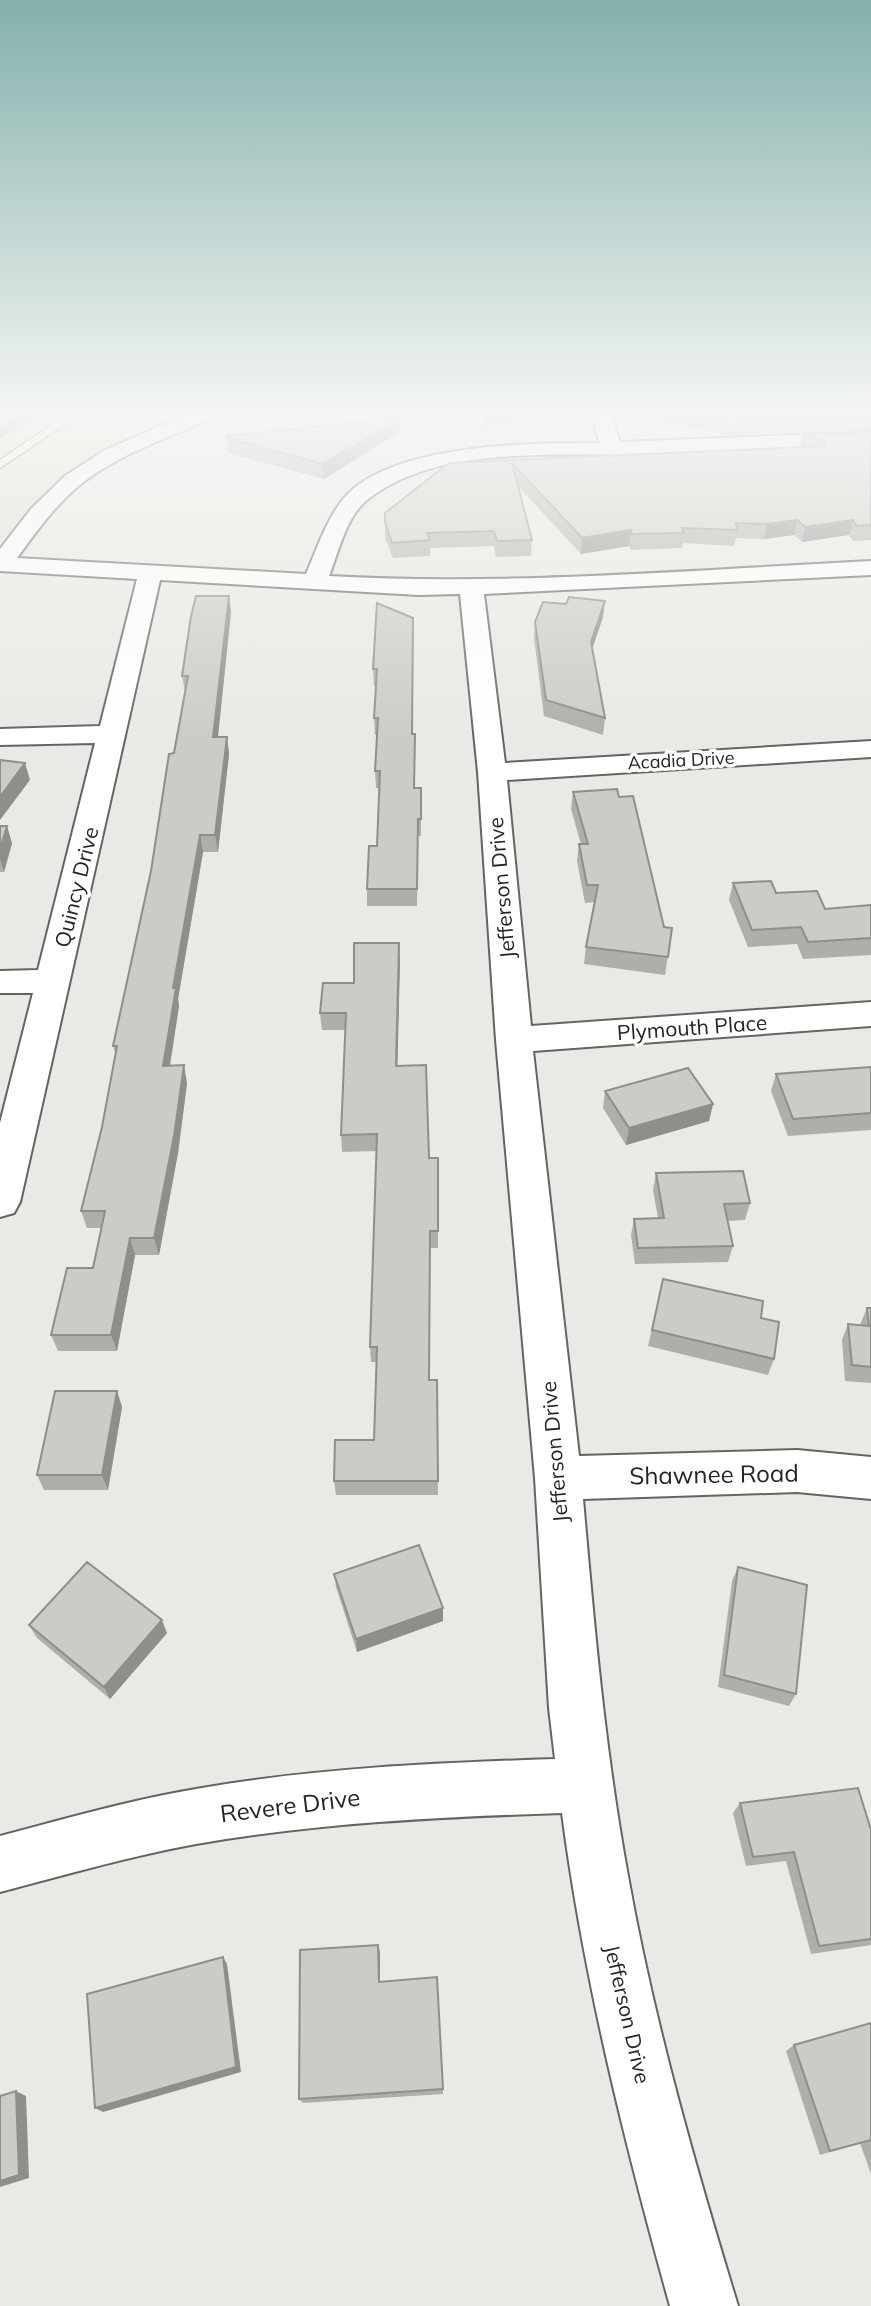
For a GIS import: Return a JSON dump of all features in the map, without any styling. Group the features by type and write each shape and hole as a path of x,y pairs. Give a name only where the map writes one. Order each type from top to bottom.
{"street":[{"path":"1,564 33,523"},
{"path":"314,583 339,523"},
{"path":"1,564 314,583 471,587 871,568"},
{"name":"Quincy Drive","path":"0,1202 150,573"},
{"name":"Jefferson Drive","path":"471,587 492,772 514,1040 558,1478 575,1708 599,1876 619,1983 666,2172 704,2306"},
{"path":"0,737 113,734"},
{"name":"Acadia Drive","path":"492,772 871,749"},
{"path":"0,982 52,981"},
{"name":"Plymouth Place","path":"514,1040 871,1014"},
{"name":"Shawnee Road","path":"558,1478 797,1471 871,1478"},
{"name":"Revere Drive","path":"0,1864 219,1812 401,1793 586,1785"}],"shaded area":[{"path":"0,523 19,523 0,542"}],"building":[{"path":"385,523 527,523 532,540 497,541 494,531 427,533 430,540 392,543"},
{"path":"568,523 777,523 736,523 737,530 682,528 684,533 632,534 631,530 582,538"},
{"path":"800,523 835,523 805,527"},
{"path":"855,523 871,523 871,525 857,526"},
{"path":"196,596 229,596 213,737 227,737 215,835 200,835 173,988 176,988 163,1066 184,1065 174,1136 154,1238 130,1238 111,1335 51,1335 67,1268 93,1268 105,1211 81,1211 102,1127 117,1046 113,1046 151,871 169,754 174,753 188,676 182,676"},
{"path":"569,597 605,601 591,642 605,718 546,700 535,622 543,602 566,604"},
{"path":"377,603 413,618 414,788 421,788 417,889 367,889 369,846 377,846 380,771 375,771 378,718 374,718 377,669 373,669"},
{"path":"0,760 25,763 0,797"},
{"path":"617,789 619,797 633,796 664,927 672,928 668,957 586,947 598,885 587,885 579,844 588,844 573,792"},
{"path":"0,826 7,826 0,849"},
{"path":"771,881 776,893 817,891 825,909 871,905 871,938 808,942 801,927 752,930 733,883"},
{"path":"354,943 399,943 396,1066 426,1065 429,1158 438,1158 438,1231 430,1231 429,1380 437,1380 438,1481 334,1481 335,1440 374,1440 377,1347 370,1347 377,1134 341,1135 346,1013 320,1013 323,983 354,983"},
{"path":"871,1067 871,1113 793,1119 776,1074"},
{"path":"688,1068 713,1104 629,1128 605,1091"},
{"path":"743,1171 750,1203 724,1204 733,1246 638,1248 634,1219 664,1218 656,1173"},
{"path":"663,1279 763,1301 761,1318 779,1322 774,1359 652,1330"},
{"path":"867,1308 871,1308 871,1367 852,1365 848,1324 869,1326"},
{"path":"55,1391 117,1391 102,1475 37,1475"},
{"path":"419,1545 443,1608 356,1639 334,1574"},
{"path":"87,1562 162,1620 104,1687 29,1625"},
{"path":"738,1567 807,1585 796,1694 724,1675"},
{"path":"858,1788 871,1830 871,1939 819,1946 794,1852 753,1857 740,1803"},
{"path":"378,1945 379,1982 437,1977 443,2089 299,2099 300,1950"},
{"path":"223,1957 236,2067 95,2108 87,1994"},
{"path":"871,2023 871,2140 830,2151 794,2045"},
{"path":"16,2091 19,2175 0,2181 0,2096"}]}
